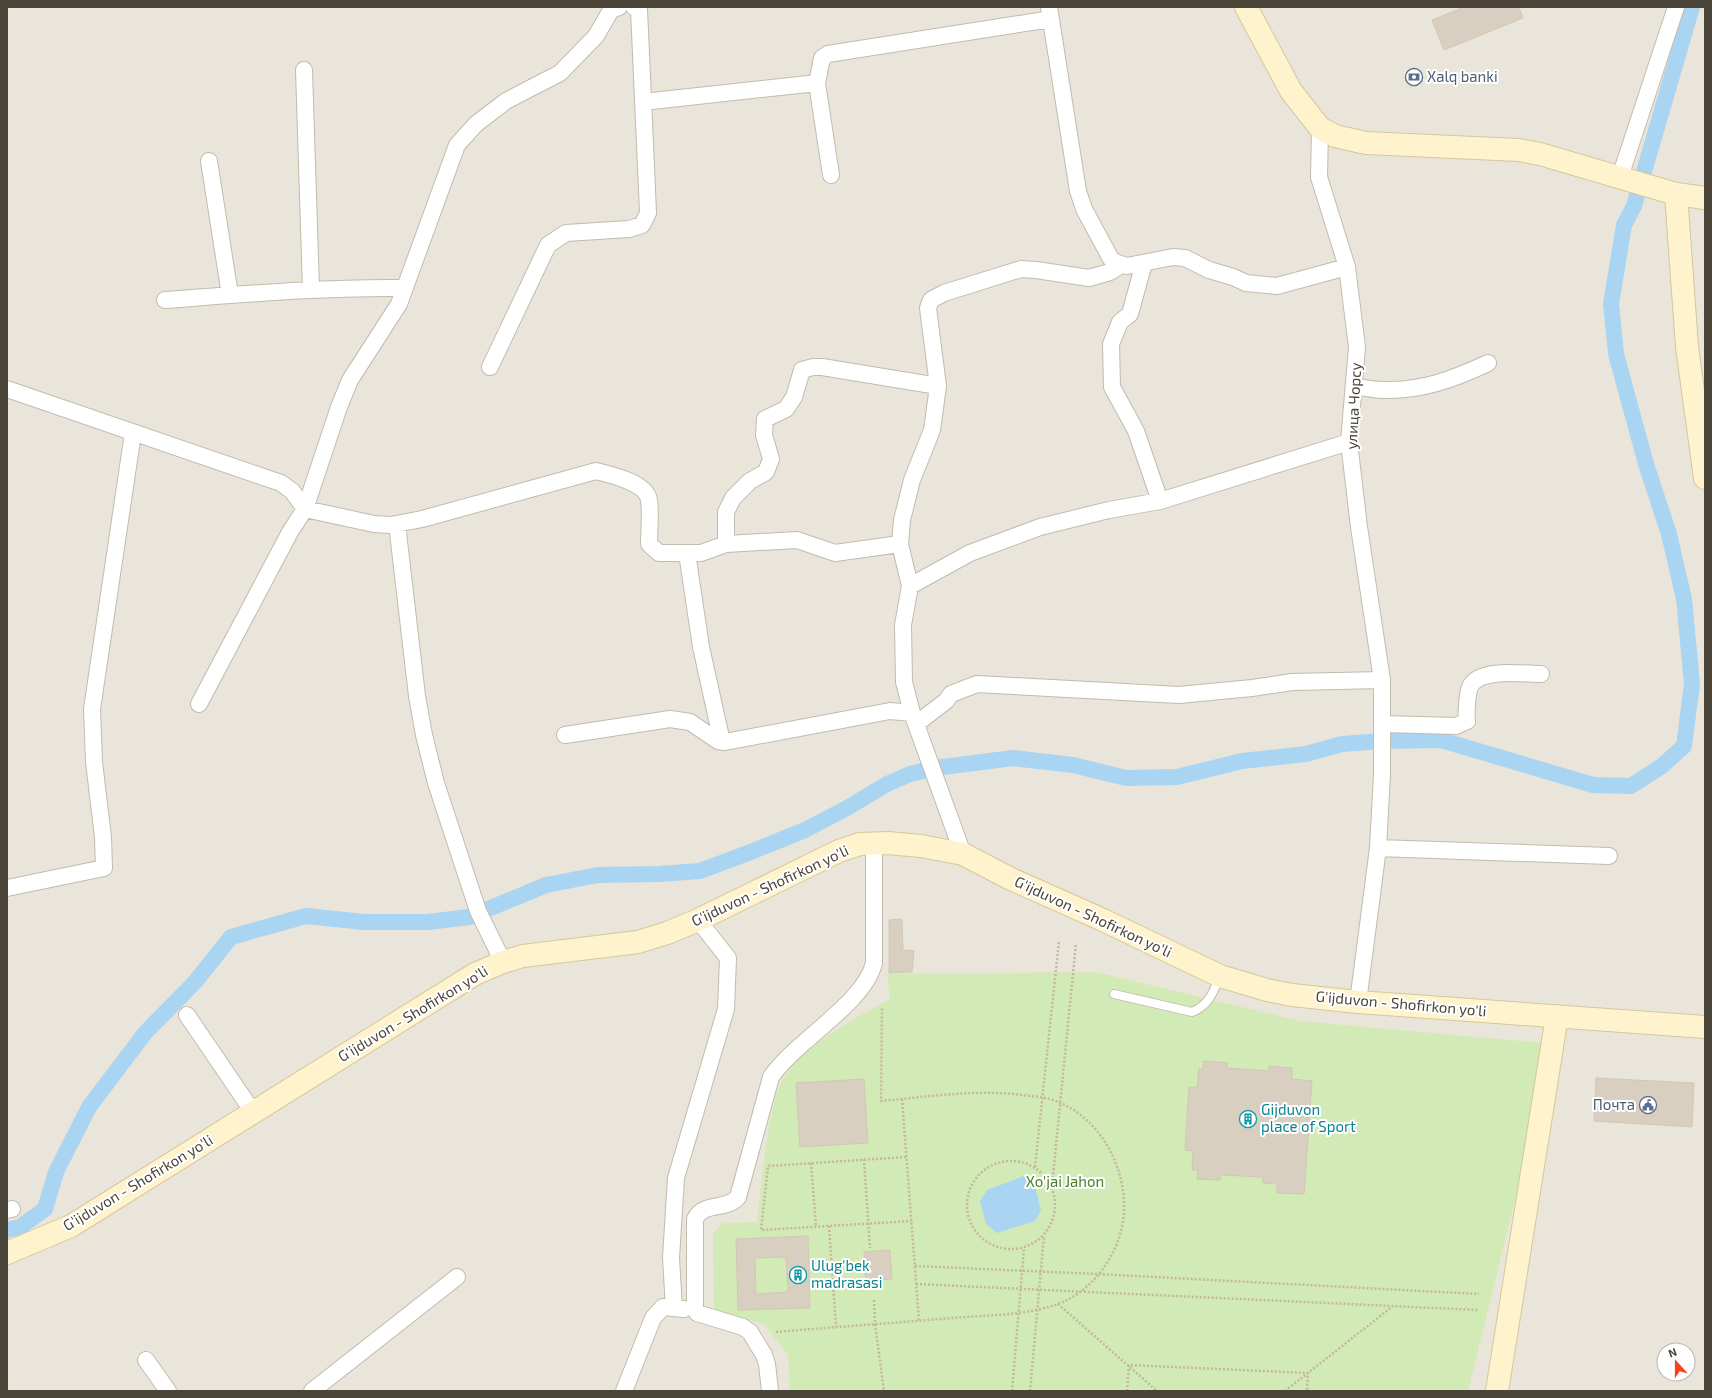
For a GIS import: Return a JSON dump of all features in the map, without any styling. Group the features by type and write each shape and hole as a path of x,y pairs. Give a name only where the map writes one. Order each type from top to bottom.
{"main road":[{"path":"1246,7 1291,91 1320,128 1335,136 1366,142 1519,150 1540,154 1676,194 1705,198"},
{"path":"1676,194 1687,347 1705,478"},
{"name":"G'ijduvon - Shofirkon yo'li","path":"7,1253 71,1226 475,974 503,962 538,954 638,942 698,920 839,850 860,844 905,844 963,854 1011,879 1103,920 1220,976 1267,990 1292,995 1358,1002 1705,1026"},
{"path":"1497,1391 1557,1016"}],"street":[{"path":"199,704 290,532 305,509 339,407 350,380 392,316 405,288 457,145 476,124 506,101 560,72 596,36 611,10 619,7"},
{"path":"490,367 548,246 566,233 629,229 642,225 648,212 639,9 634,7"},
{"path":"1620,177 1676,7"},
{"path":"831,175 817,82 822,58 828,54 1050,13 1079,196 1084,209 1111,259 1121,265 1127,266 1173,257 1185,258 1210,270 1233,277 1246,283 1277,286 1347,267"},
{"path":"304,70 311,290"},
{"path":"644,102 817,82"},
{"name":"улица Чорсу","path":"1320,128 1319,177 1347,267 1357,348 1349,442 1359,527 1382,680 1382,775 1378,848 1358,1002"},
{"path":"209,161 230,295"},
{"path":"1144,263 1130,314 1120,322 1111,344 1112,387 1136,430 1160,501"},
{"path":"963,854 914,719 904,682 902,624 910,586 900,544 902,520 912,480 932,430 938,386 928,308 931,300 944,293 1021,269 1089,278 1110,272 1121,265"},
{"path":"165,300 311,290 405,288"},
{"path":"1354,386 1384,390 1437,384 1459,377 1488,363"},
{"path":"726,544 726,512 733,498 750,481 766,472 771,459 764,435 765,419 786,408 794,397 802,370 813,367 822,368 938,386"},
{"path":"7,390 281,483 292,491 305,509 374,524 397,524 596,471 616,476 643,489 648,499 649,544 659,553 701,553 726,544 797,540 835,553 900,544"},
{"path":"7,888 104,868 103,838 94,762 92,709 133,433"},
{"path":"910,586 970,553 1040,527 1109,510 1160,501 1349,442"},
{"path":"397,524 417,696 424,735 436,783 480,916 503,962"},
{"path":"687,553 700,647 722,742"},
{"path":"1383,729 1456,726 1467,722 1470,686 1477,678 1488,674 1542,674"},
{"path":"565,735 670,719 690,722 718,741 722,742 790,731 890,711 914,719 946,701 951,694 977,684 1179,695 1252,688 1292,682 1382,680"},
{"path":"770,1391 767,1364 764,1355 750,1332 743,1327 697,1313 695,1309 694,1226 697,1215 706,1208 732,1202 738,1197 771,1078 778,1068 804,1042 854,997 872,971 874,963 874,843"},
{"path":"1378,848 1609,856"},
{"path":"674,1308 671,1258 676,1178 726,1009 728,958 698,920"},
{"path":"187,1015 253,1112"},
{"path":"312,1391 457,1277"},
{"path":"624,1391 653,1318 663,1307 695,1309"},
{"path":"146,1360 168,1391"}],"lane":[{"path":"1114,994 1192,1012 1202,1008 1213,992 1220,976"}],"path":[{"path":"1035,1168 1059,941"},
{"path":"1052,1186 1043,1174 1031,1165 1016,1161 1000,1162 988,1168 977,1177 970,1189 966,1203 968,1217 974,1230 984,1241 996,1248 1010,1250 1024,1248 1038,1241 1049,1230 1055,1216 1056,1201 1052,1186 1076,943"},
{"path":"776,1332 1038,1310 1058,1304 1081,1292 1106,1264 1121,1229 1124,1212 1123,1193 1120,1177 1113,1156 1094,1128 1080,1113 1060,1103 1042,1098 998,1092 881,1100 882,1008"},
{"path":"902,1099 919,1321"},
{"path":"906,1157 768,1166 761,1230 911,1221"},
{"path":"864,1159 870,1248"},
{"path":"811,1163 816,1227"},
{"path":"829,1226 836,1327"},
{"path":"1030,1391 1044,1235"},
{"path":"1012,1391 1024,1248"},
{"path":"915,1266 1479,1294"},
{"path":"916,1284 1478,1310"},
{"path":"874,1300 875,1324 884,1391"},
{"path":"1058,1304 1158,1391"},
{"path":"1285,1391 1393,1306"},
{"path":"1129,1365 1308,1373"},
{"path":"1127,1391 1129,1365"},
{"path":"1307,1391 1308,1373"}],"shaded area":[{"path":"7,7 1705,7 1705,1391 7,1391"}],"green space":[{"name":"Xo'jai Jahon","path":"1096,972 1300,1021 1542,1043 1522,1171 1468,1391 790,1391 788,1355 764,1324 714,1311 713,1233 723,1223 757,1222 767,1140 776,1093 779,1087 788,1072 813,1047 844,1025 890,999 887,974"}],"water":[{"path":"1024,1176 1034,1184 1041,1210 1035,1221 997,1233 986,1224 980,1201 987,1190"}],"building":[{"path":"1464,7 1519,7 1523,18 1444,50 1432,20"},
{"path":"902,919 903,950 914,951 912,972 889,973 889,920"},
{"name":"Gijduvon place of Sport","path":"1203,1061 1227,1063 1227,1068 1269,1071 1269,1066 1292,1068 1292,1079 1312,1081 1304,1194 1277,1193 1277,1184 1263,1183 1263,1177 1221,1175 1220,1180 1197,1179 1198,1170 1192,1170 1193,1151 1185,1150 1189,1087 1197,1087 1199,1069 1203,1069"},
{"path":"1596,1078 1694,1083 1692,1127 1594,1121"},
{"path":"864,1079 868,1143 800,1147 796,1083"},
{"name":"Ulug'bek madrasasi","path":"808,1236 810,1308 738,1310 736,1239","holes":["786,1257 788,1292 756,1294 755,1258"]},
{"path":"890,1250 892,1279 866,1281 864,1252"}],"waterway":[{"path":"7,1230 20,1227 45,1209 56,1172 89,1107 145,1033 195,982 231,937 306,916 364,922 428,922 469,917 546,885 598,875 659,874 700,871 805,830 847,808 887,784 910,774 935,768 1013,758 1073,765 1126,778 1177,777 1242,761 1306,754 1342,744 1382,741 1441,740 1593,785 1631,786 1662,766 1684,746 1692,684 1684,599 1669,534 1646,464 1616,354 1611,304 1624,225 1634,206 1692,7"}],"place":[{"name":"Xalq banki","path":"1414,77"},
{"name":"Почта","path":"1648,1105"},
{"name":"Gijduvon place of Sport","path":"1248,1119"},
{"name":"Ulug'bek madrasasi","path":"798,1275"}]}
